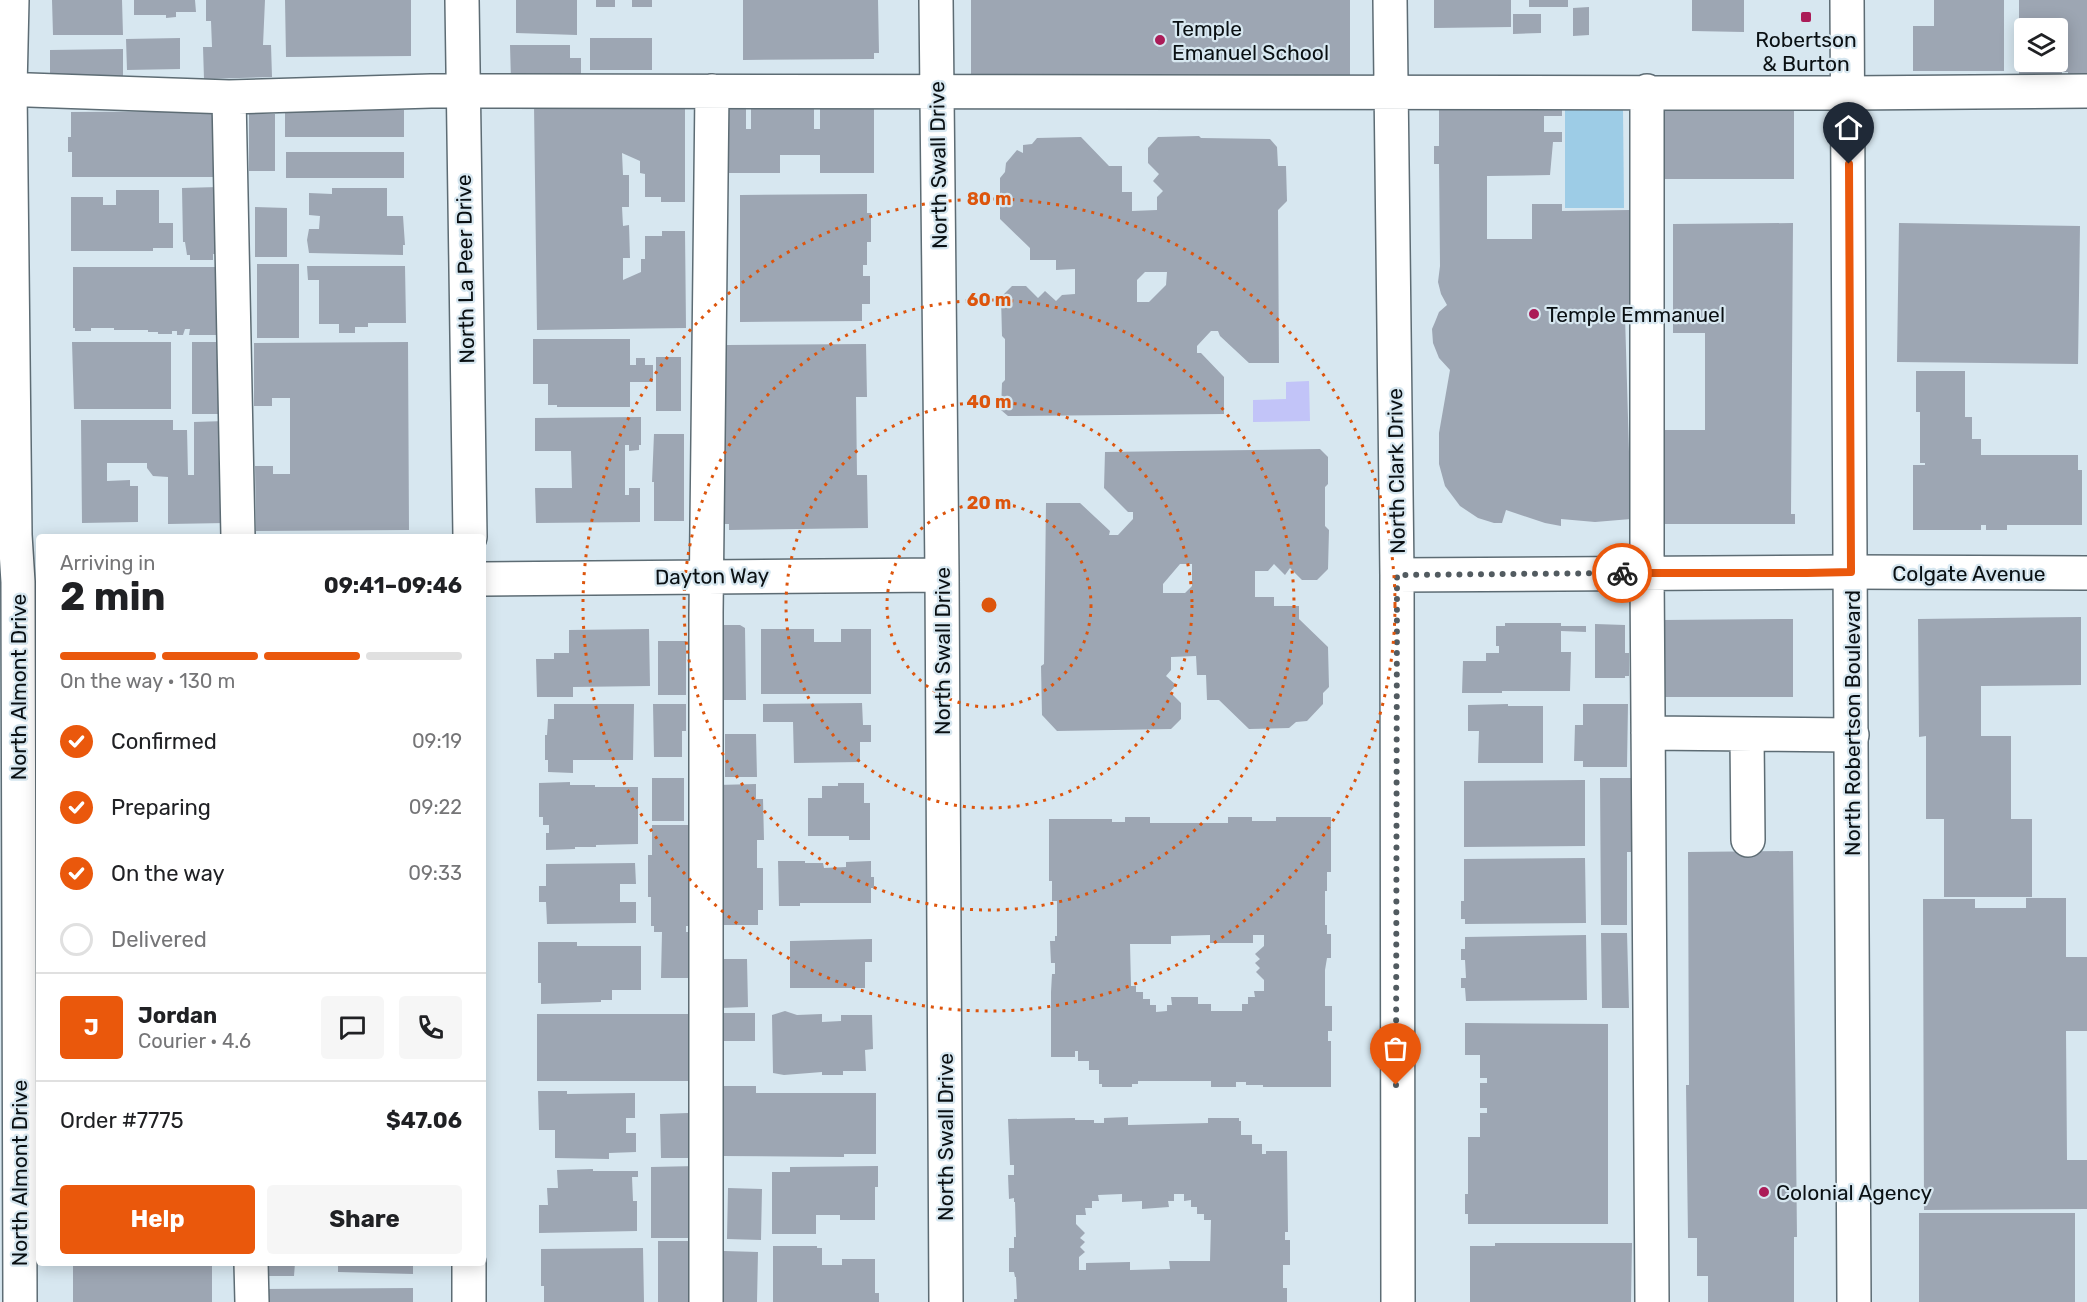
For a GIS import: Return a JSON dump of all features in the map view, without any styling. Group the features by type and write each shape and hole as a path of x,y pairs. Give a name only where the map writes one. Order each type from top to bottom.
{"street":[{"name":"North Almont Drive","path":"12,0 5,89 15,535 19,582 20,1302"},
{"name":"North La Peer Drive","path":"462,0 470,534"},
{"name":"North Swall Drive","path":"936,0 946,1302"},
{"name":"North Clark Drive","path":"1390,0 1397,575 1398,1302"},
{"name":"North Robertson Boulevard","path":"1847,0 1854,1302"},
{"path":"5,89 229,97 462,91 1849,93 2087,91"},
{"path":"706,1302 707,576 712,91"},
{"path":"1647,91 1647,572 1652,1302"},
{"path":"229,97 238,534"},
{"path":"1397,575 1851,572"},
{"name":"Colgate Avenue","path":"1851,572 2087,573"},
{"name":"Dayton Way","path":"486,579 942,575"},
{"path":"1648,733 1852,735"},
{"path":"1747,735 1748,840"},
{"path":"251,1266 252,1302"},
{"path":"469,1266 469,1302"}],"shaded area":[{"path":"1623,109 1624,208 1565,208 1565,110"},
{"path":"1309,381 1310,421 1253,422 1253,400 1286,399 1286,382"}],"building":[{"path":"52,0 122,0 123,35 53,35"},
{"path":"134,0 195,0 196,12 176,12 176,17 166,18 166,15 134,15"},
{"path":"206,0 265,0 263,45 271,45 272,77 204,79 203,47 212,47 211,21 206,21"},
{"path":"285,0 411,0 411,56 286,57"},
{"path":"516,0 577,0 577,35 516,33"},
{"path":"596,0 615,0 615,7 596,7"},
{"path":"632,0 652,0 652,7 632,7"},
{"path":"743,0 878,0 879,53 874,53 874,59 743,60"},
{"name":"Temple Emanuel School","path":"971,0 1350,0 1350,79 971,80"},
{"path":"1434,0 1511,0 1511,27 1434,28"},
{"path":"1529,0 1568,0 1568,7 1529,7"},
{"path":"1692,0 1744,0 1744,32 1692,31"},
{"path":"1934,0 2004,0 2004,71 1913,71 1913,26 1934,26"},
{"path":"2019,0 2087,0 2087,76 2068,76 2068,18 2019,18"},
{"path":"1589,7 1589,35 1573,36 1573,8"},
{"path":"1513,14 1541,14 1541,33 1513,34"},
{"path":"180,38 180,69 127,70 126,39"},
{"path":"590,38 652,38 652,70 590,70"},
{"path":"510,45 570,45 570,58 581,58 581,75 544,75 511,81"},
{"path":"123,49 123,77 50,78 50,50"},
{"path":"2019,72 2062,72 2062,76 2019,76"},
{"path":"1794,101 1794,179 1654,179 1654,119 1671,102"},
{"path":"820,102 874,103 874,173 820,173 820,155 780,155 780,173 722,173 719,103 746,103 746,129 751,129 751,103 814,103 814,129 820,129"},
{"path":"679,103 685,109 685,202 661,202 661,197 645,197 645,174 640,173 640,161 622,153 623,175 629,175 629,207 622,207 623,226 629,225 630,258 623,258 623,280 641,272 641,259 645,259 645,236 662,236 662,231 685,231 686,328 537,330 534,105"},
{"name":"Temple Emmanuel","path":"1562,106 1562,116 1544,116 1544,132 1562,132 1562,142 1553,142 1550,175 1487,176 1487,239 1532,239 1532,204 1562,204 1562,211 1629,210 1630,316 1625,316 1631,519 1595,522 1561,519 1561,526 1506,510 1502,523 1494,523 1478,518 1460,506 1445,486 1439,464 1439,433 1450,370 1439,358 1433,343 1432,329 1439,312 1447,305 1438,282 1440,266 1439,164 1434,164 1434,146 1439,146 1439,108"},
{"path":"285,110 404,110 404,137 285,137"},
{"path":"217,111 217,177 72,177 72,152 68,152 68,137 71,137 71,112"},
{"path":"249,114 275,114 275,171 249,171"},
{"path":"1081,137 1109,166 1122,166 1122,192 1132,192 1132,211 1157,210 1157,197 1163,191 1153,181 1159,174 1148,163 1148,148 1158,137 1270,139 1277,147 1278,166 1286,166 1287,201 1278,210 1279,363 1249,363 1220,336 1218,331 1211,331 1197,346 1197,353 1201,353 1224,377 1224,414 1008,416 1001,410 1002,383 1005,380 1005,339 1002,336 1001,297 1012,286 1026,286 1038,298 1045,291 1056,301 1062,295 1075,294 1075,269 1056,270 1056,260 1030,260 1030,248 1000,219 1000,178 1005,172 1006,163 1017,150 1023,153 1023,145 1032,144 1037,138","holes":["1145,272 1167,272 1166,285 1149,302 1137,302 1137,280"]},
{"path":"286,152 404,152 404,178 286,178"},
{"path":"218,187 219,254 213,254 213,260 190,260 185,242 183,242 182,188"},
{"path":"332,188 387,188 387,216 403,216 405,245 403,245 403,255 309,253 307,240 309,229 319,229 320,216 309,215 309,193 332,194"},
{"path":"116,190 159,190 159,223 173,223 173,248 153,248 153,251 71,251 71,197 103,197 103,205 116,205"},
{"path":"867,194 867,213 871,213 871,242 867,242 867,265 863,265 863,276 870,276 870,304 862,304 862,321 740,322 740,195"},
{"path":"255,207 287,208 287,257 255,257"},
{"path":"1793,223 1791,514 1795,514 1795,524 1655,524 1655,430 1705,430 1705,333 1673,333 1673,224"},
{"path":"1899,223 2080,226 2078,364 1897,362"},
{"path":"257,264 299,264 299,338 257,338"},
{"path":"307,266 405,266 406,323 368,323 368,327 355,327 355,333 339,333 339,324 319,324 319,280 308,280"},
{"path":"73,267 224,267 224,332 216,332 216,335 189,335 190,329 185,329 183,335 177,335 177,331 172,331 172,334 158,334 158,332 148,332 148,330 114,330 114,328 75,331 73,328"},
{"path":"533,339 630,339 630,365 636,365 636,358 645,358 645,365 653,365 653,382 630,382 630,407 548,405 548,384 533,384"},
{"path":"72,342 171,342 171,409 74,409"},
{"path":"192,342 221,342 221,414 192,414"},
{"path":"408,342 409,530 256,531 255,466 273,466 273,474 290,474 290,398 272,398 272,406 254,406 254,343"},
{"path":"866,344 867,397 856,397 857,475 867,475 868,528 729,530 729,524 721,524 719,349 727,349 727,345"},
{"path":"656,357 681,357 681,411 656,411"},
{"path":"1916,371 1965,371 1965,417 1972,417 1972,439 1981,439 1981,455 2078,455 2078,470 2082,470 2082,525 2007,525 2007,530 1986,530 1986,525 1981,525 1981,530 1913,530 1913,465 1925,465 1925,463 1920,463 1920,412 1916,412"},
{"path":"641,417 639,450 629,451 629,445 625,445 625,495 629,495 629,488 640,488 640,522 536,523 535,488 572,488 571,451 535,451 535,418"},
{"path":"81,420 173,420 173,430 187,430 188,475 194,475 194,422 225,421 226,523 168,524 168,477 153,476 147,468 147,463 107,463 107,481 130,480 130,486 138,486 138,522 82,523"},
{"path":"654,434 684,434 684,521 654,521 654,482 652,482"},
{"path":"1320,449 1328,457 1325,526 1329,530 1328,569 1317,580 1302,580 1290,568 1285,575 1274,564 1268,571 1255,571 1255,597 1274,597 1274,606 1299,606 1299,619 1328,647 1329,687 1323,693 1323,704 1307,721 1296,722 1289,728 1249,729 1219,700 1207,700 1206,675 1197,675 1196,656 1171,657 1171,670 1166,676 1176,685 1170,692 1181,703 1181,719 1171,729 1057,731 1042,715 1041,666 1044,664 1046,503 1080,503 1110,531 1109,535 1118,535 1133,519 1133,512 1128,512 1104,488 1105,452","holes":["1180,564 1192,564 1192,586 1185,593 1163,593 1163,584"]},
{"path":"2081,617 2081,685 1981,686 1981,736 2011,736 2011,819 2032,819 2032,897 1944,897 1944,819 1926,819 1926,736 1919,737 1918,619"},
{"path":"1793,619 1793,697 1663,697 1663,620"},
{"path":"1505,623 1561,623 1561,626 1586,626 1586,632 1561,631 1561,652 1571,652 1570,691 1462,693 1463,661 1486,661 1486,653 1499,653 1499,646 1496,646 1496,626 1505,626"},
{"path":"1595,624 1625,625 1625,653 1629,653 1629,676 1595,678"},
{"path":"721,625 740,625 745,628 746,700 716,700"},
{"path":"649,629 650,686 573,687 573,697 537,697 536,659 554,659 554,653 569,653 569,630"},
{"path":"761,629 814,629 814,642 841,642 841,629 871,629 871,694 761,694"},
{"path":"658,641 686,641 686,695 658,695"},
{"path":"862,703 863,725 871,725 871,742 860,742 860,762 794,763 793,722 763,722 763,704"},
{"path":"554,704 634,704 633,760 573,760 573,773 548,772 548,760 545,760 545,735 547,735 548,719 554,719"},
{"path":"653,704 686,704 686,731 682,731 682,757 654,757"},
{"path":"1508,704 1508,706 1543,706 1543,763 1478,763 1479,731 1468,731 1468,705"},
{"path":"1583,704 1628,704 1627,767 1583,767 1583,761 1574,761 1575,725 1583,725"},
{"path":"725,734 756,734 757,777 725,777"},
{"path":"652,778 684,778 684,821 652,821"},
{"path":"1600,778 1632,778 1632,852 1627,852 1627,925 1601,925"},
{"path":"1585,780 1585,846 1464,847 1464,781"},
{"path":"570,782 570,785 595,785 595,787 638,787 638,844 546,850 546,833 549,833 549,825 543,825 543,817 539,817 539,783"},
{"path":"838,783 864,783 864,803 870,803 870,840 849,840 849,836 808,836 808,798 822,798 822,786 838,786"},
{"path":"756,784 756,799 763,799 764,840 757,840 757,868 763,868 763,910 758,910 758,925 718,925 717,785"},
{"path":"1125,817 1150,817 1150,823 1228,823 1228,817 1252,817 1252,821 1276,821 1276,817 1331,817 1331,872 1327,872 1325,925 1327,925 1327,934 1331,934 1331,958 1327,958 1325,970 1325,1006 1332,1006 1332,1031 1328,1031 1328,1041 1331,1041 1331,1087 1263,1087 1263,1085 1246,1085 1246,1082 1236,1082 1236,1087 1211,1087 1211,1081 1138,1081 1138,1084 1132,1084 1132,1087 1102,1087 1102,1084 1099,1084 1099,1070 1089,1070 1089,1061 1078,1061 1078,1051 1075,1051 1075,1057 1051,1057 1051,992 1055,963 1051,963 1050,941 1055,941 1055,936 1057,936 1057,901 1052,901 1052,881 1049,881 1049,819 1112,819 1112,822 1125,822","holes":["1210,935 1210,943 1253,943 1253,935 1264,935 1264,946 1255,954 1260,959 1255,963 1260,968 1256,972 1264,980 1264,991 1254,991 1255,997 1248,997 1248,1004 1242,1004 1242,1011 1211,1011 1211,1004 1198,1004 1198,997 1171,997 1172,1005 1167,1005 1167,1011 1156,1012 1156,1005 1150,1005 1150,999 1143,999 1143,992 1136,992 1136,986 1131,986 1130,944 1171,944 1171,936"]},
{"path":"652,825 692,825 692,926 686,926 686,932 693,932 693,978 661,978 662,932 654,932 654,926 651,926 651,897 648,897 648,855 652,855"},
{"path":"1793,851 1797,1237 1794,1237 1794,1302 1708,1302 1708,1276 1697,1276 1697,1238 1688,1238 1686,1085 1689,1085 1688,852"},
{"path":"1585,858 1586,923 1465,924 1465,919 1461,919 1461,901 1464,901 1464,859"},
{"path":"778,861 823,863 824,868 846,867 846,862 871,861 874,888 871,888 871,903 800,903 800,906 779,906"},
{"path":"635,863 636,884 620,884 620,902 636,902 636,923 547,924 546,902 539,902 539,886 546,886 546,864"},
{"path":"2026,898 2066,898 2066,957 2087,957 2087,1031 2066,1031 2067,1160 2087,1160 2087,1209 1924,1210 1923,899 1975,899 1975,908 2026,908"},
{"path":"1601,933 1627,933 1629,1008 1602,1008"},
{"path":"1586,935 1587,1000 1466,1001 1465,988 1461,988 1461,978 1466,978 1465,960 1461,960 1461,949 1465,949 1465,937"},
{"path":"872,939 872,962 865,962 865,988 790,988 790,941"},
{"path":"538,942 577,942 577,946 641,946 641,990 612,990 612,1000 601,1000 601,1002 541,1004 541,983 538,983"},
{"path":"719,959 747,959 748,1007 720,1008"},
{"path":"785,1011 797,1015 822,1014 822,1022 841,1021 841,1015 872,1015 873,1049 865,1050 866,1071 843,1071 843,1075 822,1075 822,1072 784,1075 773,1073 772,1015"},
{"path":"720,1013 755,1013 755,1041 720,1041"},
{"path":"537,1014 690,1014 691,1081 537,1081"},
{"path":"1465,1023 1608,1024 1608,1224 1468,1224 1468,1214 1465,1214 1465,1194 1468,1194 1468,1137 1480,1137 1480,1113 1487,1113 1487,1108 1480,1108 1480,1083 1487,1083 1487,1078 1480,1078 1480,1055 1465,1055"},
{"path":"724,1086 756,1086 756,1093 876,1093 876,1154 844,1154 844,1157 722,1156"},
{"path":"538,1091 567,1091 567,1094 635,1093 635,1118 626,1118 626,1133 636,1133 636,1152 609,1153 609,1159 555,1158 555,1130 539,1130"},
{"path":"688,1113 688,1158 661,1158 660,1114"},
{"path":"1128,1117 1128,1125 1208,1123 1208,1118 1239,1118 1241,1135 1252,1135 1252,1144 1262,1144 1262,1154 1266,1154 1266,1151 1287,1151 1288,1232 1285,1232 1285,1240 1290,1240 1290,1265 1283,1265 1283,1288 1287,1288 1287,1302 1014,1302 1014,1299 1017,1299 1016,1277 1014,1272 1009,1272 1009,1248 1014,1248 1014,1237 1016,1237 1015,1202 1014,1198 1009,1199 1008,1175 1014,1175 1014,1165 1010,1165 1008,1119 1075,1118 1075,1120 1094,1120 1094,1123 1104,1123 1104,1118","holes":["1122,1194 1122,1202 1142,1201 1142,1209 1169,1207 1168,1201 1174,1201 1174,1194 1184,1194 1184,1201 1191,1200 1191,1207 1197,1207 1197,1214 1204,1214 1204,1220 1211,1220 1210,1261 1169,1261 1170,1269 1130,1270 1130,1262 1086,1263 1086,1270 1079,1270 1079,1257 1085,1252 1080,1247 1085,1242 1080,1238 1085,1233 1076,1224 1076,1215 1086,1215 1085,1208 1092,1208 1092,1201 1099,1201 1098,1195"]},
{"path":"697,1166 697,1238 651,1238 651,1167"},
{"path":"878,1166 878,1187 875,1187 875,1220 840,1220 840,1215 816,1215 816,1234 772,1234 772,1172 790,1172 790,1167"},
{"path":"593,1169 593,1171 638,1171 638,1177 632,1177 633,1201 637,1201 637,1231 539,1233 539,1205 548,1205 547,1188 558,1188 557,1170"},
{"path":"728,1188 762,1189 761,1240 727,1239"},
{"path":"1919,1213 2075,1213 2075,1302 1919,1302"},
{"path":"658,1241 689,1241 690,1302 658,1302"},
{"path":"1495,1243 1632,1243 1631,1302 1470,1302 1470,1246 1495,1246"},
{"path":"773,1246 817,1246 817,1248 822,1248 822,1265 842,1265 842,1259 875,1259 875,1293 879,1293 879,1302 773,1302"},
{"path":"643,1248 644,1302 544,1302 544,1286 541,1286 541,1249"},
{"path":"724,1251 758,1252 757,1302 723,1302"},
{"path":"73,1266 212,1266 212,1302 73,1302"},
{"path":"264,1266 295,1266 294,1276 264,1276"},
{"path":"338,1266 413,1266 413,1274 338,1272"},
{"path":"413,1288 413,1302 262,1302 262,1289"}],"way so far":[{"path":"1396,1085 1397,575 1622,573"}],"place":[{"name":"Robertson & Burton","path":"1806,17"},
{"name":"Temple Emanuel School","path":"1160,40"},
{"name":"Temple Emmanuel","path":"1534,314"},
{"name":"Colonial Agency","path":"1764,1192"}],"route":[{"path":"1622,573 1851,572 1849,164"}]}
